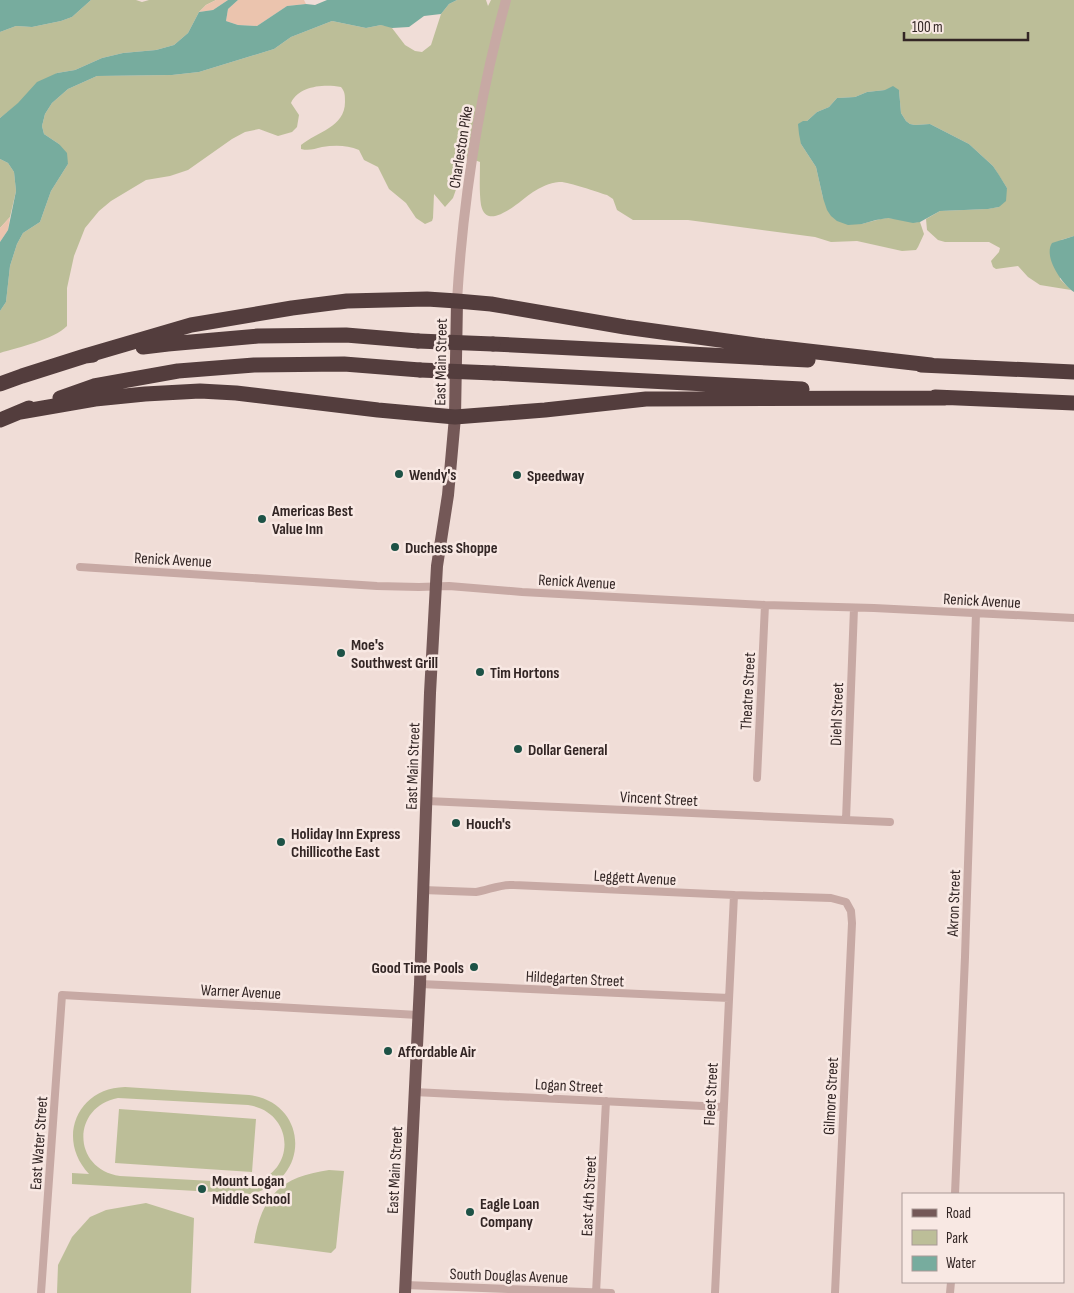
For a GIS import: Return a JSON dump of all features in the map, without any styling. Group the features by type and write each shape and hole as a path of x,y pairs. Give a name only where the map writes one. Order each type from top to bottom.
{"highway":[{"path":"0,384 85,356 191,325 347,301 428,299 491,304 625,327 764,346 932,365"},
{"path":"85,356 168,344 258,336 346,335 742,358 1074,372"},
{"path":"0,420 94,386 178,371 254,365 344,364 420,370 737,385 945,398 1074,403"},
{"path":"20,412 95,399 145,394 200,392 236,393 455,417 646,400 945,398"}],"main road":[{"name":"East Main Street","path":"405,1289 420,984 430,693 437,566 455,417 457,301"}],"street":[{"name":"Charleston Pike","path":"457,301 463,226 471,170 488,72 506,0"},
{"name":"Renick Avenue","path":"80,567 377,586 436,586 765,605 1074,618"},
{"name":"Theatre Street","path":"757,778 765,605"},
{"name":"Diehl Street","path":"846,820 854,608"},
{"name":"Akron Street","path":"955,1193 976,613"},
{"name":"Vincent Street","path":"427,801 890,822"},
{"name":"Leggett Avenue","path":"423,890 476,892 498,886 514,885 734,896 831,898 846,902"},
{"name":"Fleet Street","path":"715,1293 734,896"},
{"name":"Gilmore Street","path":"835,1293 852,922 852,911 846,902"},
{"name":"Hildegarten Street","path":"420,984 729,998"},
{"name":"Warner Avenue","path":"62,994 418,1015"},
{"name":"East Water Street","path":"41,1293 62,994"},
{"name":"Logan Street","path":"414,1092 723,1107"},
{"name":"East 4th Street","path":"596,1293 606,1101"},
{"name":"South Douglas Avenue","path":"405,1289 611,1293"}],"green space":[{"path":"91,0 136,0 142,2 149,0 216,0 206,5 199,12 188,33 174,45 156,50 123,53 102,58 75,70 57,73 0,118 0,32 16,26 32,27 61,21 72,17"},
{"path":"457,0 486,0 488,6 491,0 1074,0 1074,236 1061,240 1060,279 1071,290 1040,285 1028,277 1018,266 996,269 991,261 1000,248 989,242 945,242 938,240 927,230 926,219 940,211 999,207 1007,188 993,166 969,144 930,124 915,125 906,121 901,113 899,90 867,92 855,97 837,98 829,107 817,112 807,121 803,121 801,144 816,167 823,198 862,224 887,218 920,222 924,234 918,247 916,250 902,251 857,241 831,242 815,237 688,220 633,220 617,210 613,199 607,195 563,182 552,183 542,187 505,212 490,216 485,213 481,205 480,162 469,158 458,161 460,178 453,198 445,207 434,194 433,218 432,221 425,224 416,218 406,203 389,189 378,167 364,160 359,150 336,146 309,150 301,149 301,145 307,140 335,123 344,110 345,95 341,87 319,86 300,93 291,103 299,115 297,127 292,132 278,136 259,129 245,132 188,170 170,176 146,180 111,201 99,211 85,228 74,256 67,288 67,326 45,339 0,353 0,311 6,302 10,266 17,244 23,233 40,222 51,191 68,164 59,144 44,134 42,126 45,114 52,103 68,89 97,76 172,75 199,72 274,49 291,37 332,21 366,28 381,25 389,26 405,45 415,51 422,52 431,45 441,14 449,4"},
{"path":"0,159 8,163 14,172 16,191 10,217 0,228"},
{"path":"125,1087 249,1095 269,1101 283,1112 292,1127 295,1143 293,1160 284,1175 270,1187 250,1194 72,1184 72,1173 89,1174 79,1160 74,1146 73,1131 77,1118 84,1106 94,1096 108,1090","holes":["118,1098 248,1105 264,1110 275,1119 282,1131 284,1144 282,1157 276,1168 265,1178 249,1183 120,1176 104,1171 93,1162 86,1151 83,1138 85,1125 92,1113 103,1104"]},
{"path":"119,1109 256,1119 252,1172 115,1163"},
{"path":"329,1170 344,1171 336,1248 331,1253 254,1243 262,1212 276,1191 298,1178"},
{"path":"146,1203 194,1218 191,1293 57,1293 58,1265 72,1237 90,1217 106,1210"}],"sand":[{"path":"216,0 228,0 213,10 199,12 206,5"},
{"path":"238,0 304,0 306,4 287,6 257,26 238,25 226,21 228,9"},
{"path":"10,217 8,230 0,242 0,228"}],"water":[{"path":"0,0 91,0 72,17 61,21 32,27 16,26 0,32"},
{"path":"228,0 238,0 228,9 226,21 238,25 257,26 287,6 315,5 327,0 457,0 449,4 441,14 424,16 409,27 392,28 381,25 366,28 332,21 291,37 274,49 199,72 172,75 97,76 68,89 52,103 45,114 42,126 44,134 59,144 67,153 68,164 51,191 40,222 23,233 17,244 10,266 6,302 0,311 0,242 8,230 16,191 14,172 8,163 0,159 0,118 18,103 37,82 57,73 75,70 102,58 123,53 156,50 174,45 188,33 199,12 213,10"},
{"path":"893,86 899,90 901,113 906,121 915,125 930,124 969,144 993,166 1007,188 1006,201 999,207 988,209 940,211 920,222 913,223 888,218 848,225 837,221 831,216 823,198 816,167 801,144 798,124 807,121 817,112 829,107 837,98 855,97 867,92 885,90"},
{"path":"1074,236 1074,292 1064,283 1055,270 1050,249 1052,243"}],"place":[{"name":"Wendy's","path":"399,474"},
{"name":"Speedway","path":"517,475"},
{"name":"Americas Best Value Inn","path":"262,519"},
{"name":"Duchess Shoppe","path":"395,547"},
{"name":"Moe's Southwest Grill","path":"341,653"},
{"name":"Tim Hortons","path":"480,672"},
{"name":"Dollar General","path":"518,749"},
{"name":"Houch's","path":"456,823"},
{"name":"Holiday Inn Express Chillicothe East","path":"281,842"},
{"name":"Good Time Pools","path":"474,967"},
{"name":"Affordable Air","path":"388,1051"},
{"name":"Mount Logan Middle School","path":"202,1189"},
{"name":"Eagle Loan Company","path":"470,1212"}]}
